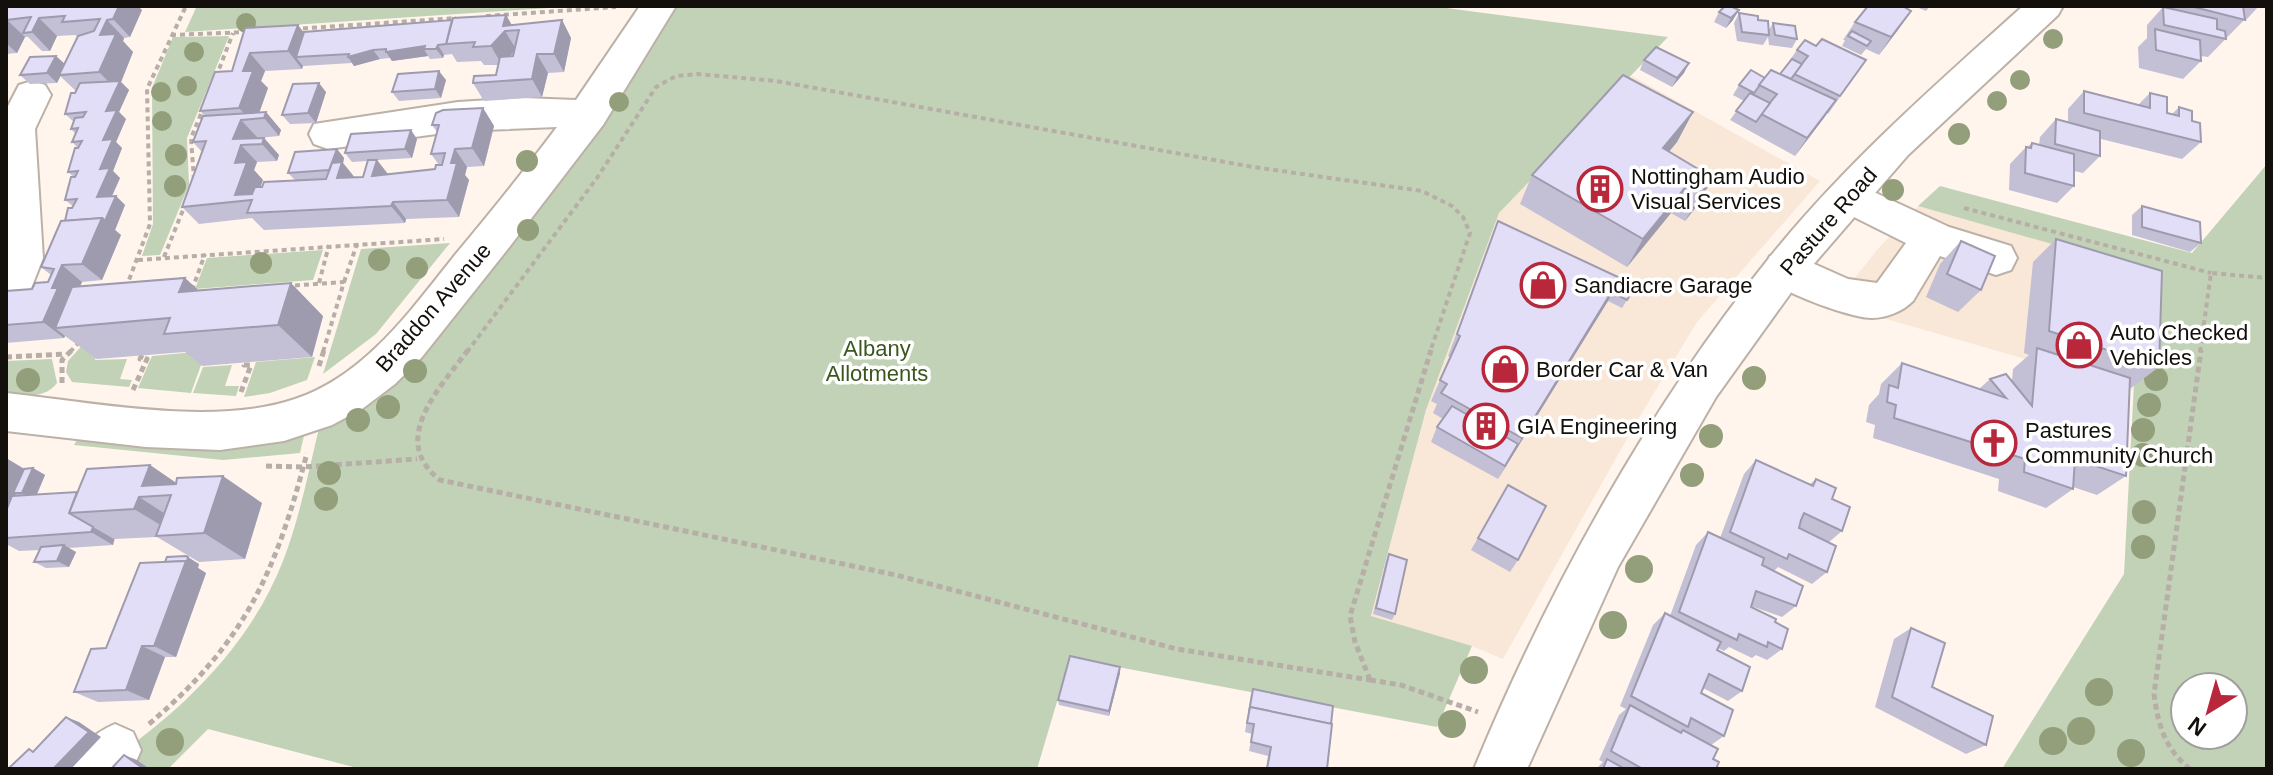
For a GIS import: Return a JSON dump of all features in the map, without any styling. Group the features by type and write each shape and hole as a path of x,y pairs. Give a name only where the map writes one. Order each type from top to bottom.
{"main road":[{"name":"Braddon Avenue","path":"6,412 238,430 284,422 317,394 362,385 403,348 495,236 589,115 658,6"},
{"name":"Pasture Road","path":"1500,769 1601,551 1700,384 1785,268 1848,196 1942,98 2045,6"},
{"path":"6,302 22,258 16,129 32,95"},
{"path":"328,134 374,114 537,110 589,115"},
{"path":"1848,196 1930,236 1996,258"},
{"path":"1785,268 1823,288 1876,302 1889,297 1899,288 1930,236"}],"path":[{"path":"121,298 150,224 147,89 186,6"},
{"path":"280,30 630,6"},
{"path":"171,35 249,32"},
{"path":"212,86 233,33"},
{"path":"1370,681 1355,642 1350,616 1406,424 1470,233 1459,209 1443,198 1422,191 1253,167 776,81 697,74 676,76 656,87 605,168 550,237 431,401 420,426 417,459 424,469 440,480 896,575 1177,649 1370,681 1401,685 1448,701"},
{"path":"194,183 191,138 207,99"},
{"path":"164,257 189,195"},
{"path":"1959,207 2211,273 2267,278"},
{"path":"138,260 495,236"},
{"path":"106,759 188,692 225,651 247,619 282,546 304,467 317,394 344,282 357,244"},
{"path":"319,284 329,245"},
{"path":"191,293 205,254"},
{"path":"2190,769 2173,755 2161,736 2154,694 2211,273"},
{"path":"271,287 344,282"},
{"path":"179,294 204,292"},
{"path":"76,387 62,386 62,364 67,354 86,335"},
{"path":"6,357 67,354"},
{"path":"142,355 140,359 147,359 132,393 147,394"},
{"path":"244,362 244,365 251,365 244,385"},
{"path":"304,467 417,459"}],"shaded area":[{"path":"1632,76 1820,181 1697,322 1637,421 1503,659 1472,646 1371,617 1426,410 1499,213"},
{"path":"1918,206 2140,268 2133,390 1834,304 1877,250"}],"green space":[{"path":"579,6 185,32 196,8"},
{"name":"Albany Allotments","path":"674,6 1431,6 1668,37 1499,213 1426,410 1371,616 1472,646 1437,727 1070,658 1037,769 361,769 208,729 168,769 150,769 137,760 137,741 203,683 257,614 283,561 304,493 320,424 415,359 444,331 559,177"},
{"path":"229,36 187,138 189,185 160,255 142,256 153,224 152,88 173,37"},
{"path":"2267,164 2267,769 2002,769 2124,574 2140,269 1918,206 1940,186 2192,253"},
{"path":"450,243 376,334 323,374 361,249"},
{"path":"323,250 313,280 195,289 207,258"},
{"path":"115,309 95,360 127,359 120,379 132,380 129,387 72,382 66,372 68,361"},
{"path":"206,351 191,393 138,388 152,356"},
{"path":"315,357 307,380 270,393 244,397 256,362"},
{"path":"52,359 57,383 52,388 34,395 6,393 6,361"},
{"path":"232,365 225,386 239,386 236,396 193,393 203,367"},
{"path":"305,431 300,453 223,460 74,445 79,436"}],"building":[{"path":"6,6 119,6 100,35 116,34 99,72 59,75 78,36 94,31 100,19 62,22 65,16 39,18 32,32 23,33 31,17 6,20"},
{"path":"1725,6 1739,10 1731,18 1719,12"},
{"path":"1868,6 1908,6 1906,8 1911,11 1891,37 1855,22"},
{"path":"2190,6 2243,6 2245,20"},
{"path":"2163,7 2217,19 2217,29 2225,31 2226,39 2164,25"},
{"path":"1739,13 1768,21 1769,35 1742,32"},
{"path":"506,15 503,26 562,20 554,54 537,54 532,79 473,83 474,76 496,75 500,57 513,56 519,30 505,31 491,46 473,47 475,42 446,44 453,18"},
{"path":"452,20 446,44 438,45 436,49 424,49 425,46 386,52 386,49 373,50 348,57 349,54 296,57 304,32"},
{"path":"1773,23 1795,26 1797,39 1775,35"},
{"path":"298,25 288,51 250,53 243,71 253,71 239,108 200,111 215,72 232,71 245,28"},
{"path":"2155,29 2200,40 2201,61 2156,50"},
{"path":"1852,31 1871,41 1867,46 1848,36"},
{"path":"1822,39 1866,60 1840,96 1794,74 1808,56 1797,50 1805,40 1816,46"},
{"path":"1656,47 1689,63 1677,78 1644,60"},
{"path":"56,56 47,73 20,75 30,57"},
{"path":"1792,59 1802,64 1791,79 1780,74"},
{"path":"1751,70 1765,78 1754,93 1739,85"},
{"path":"1771,70 1836,100 1807,138 1761,114 1777,94 1759,85"},
{"path":"439,71 435,89 392,92 398,74"},
{"name":"Nottingham Audio Visual Services","path":"1623,75 1693,112 1663,148 1713,178 1702,192 1688,184 1643,239 1532,175"},
{"path":"120,81 106,111 117,110 103,140 113,139 100,169 110,168 97,197 116,196 105,221 102,218 65,221 68,208 72,208 77,199 65,200 71,177 75,177 78,171 68,172 75,148 82,141 72,142 78,128 71,129 75,118 83,117 86,112 65,114 71,93 75,93 80,83"},
{"path":"319,83 308,113 282,115 293,84"},
{"path":"2084,91 2150,108 2150,93 2167,97 2167,113 2179,116 2179,107 2192,111 2192,121 2200,123 2201,142 2084,113"},
{"path":"1750,93 1770,103 1756,122 1736,111"},
{"path":"483,108 472,148 455,149 451,163 457,163 447,200 247,213 252,200 182,207 206,141 193,142 203,116 266,112 264,118 241,120 233,139 264,138 262,144 241,145 235,163 247,162 235,195 252,194 255,187 262,187 264,182 326,179 332,163 342,162 337,178 363,177 368,160 377,160 372,176 435,169 436,165 442,165 445,153 431,154 439,125 432,125 436,113"},
{"path":"2056,119 2100,131 2100,156 2055,144"},
{"path":"411,130 405,149 345,153 351,134"},
{"path":"2032,143 2074,154 2074,186 2025,173 2026,147 2031,148"},
{"path":"337,149 329,170 288,173 295,152"},
{"path":"2142,206 2200,222 2201,243 2142,227"},
{"path":"102,218 82,264 62,265 52,288 58,288 43,322 6,325 6,291 32,289 35,283 48,282 54,269 41,267 61,221"},
{"path":"1498,221 1620,278 1522,438 1441,393 1447,384 1440,380 1460,336 1457,334"},
{"path":"2056,239 2162,271 2159,367 2049,331"},
{"path":"1961,241 1995,256 1981,290 1947,274"},
{"path":"185,278 179,292 291,283 278,325 164,334 170,318 55,328 72,287"},
{"path":"1619,280 1635,287 1627,300 1612,292"},
{"path":"2037,348 2130,378 2126,476 2075,459 2073,489 2024,472 2025,459 1894,418 1896,405 1887,402 1889,385 1898,388 1902,363 2006,398 1990,379 2006,374 2032,406"},
{"path":"1452,406 1518,444 1505,466 1437,427"},
{"path":"1756,460 1813,486 1816,479 1836,488 1832,499 1850,507 1842,531 1804,513 1801,520 1799,528 1836,546 1827,572 1789,554 1787,559 1730,532"},
{"path":"150,465 142,486 176,484 177,478 223,476 204,533 156,536 171,495 139,497 134,509 69,513 87,469"},
{"path":"33,468 22,493 13,493 24,469"},
{"path":"1508,485 1546,506 1518,560 1478,538"},
{"path":"77,492 69,513 93,527 91,532 6,538 6,511 12,496"},
{"path":"1708,532 1764,558 1762,565 1803,586 1796,606 1756,591 1751,607 1776,619 1775,622 1788,629 1782,649 1768,642 1767,647 1739,634 1737,640 1679,612"},
{"path":"64,545 57,561 34,562 41,547"},
{"path":"1389,554 1407,560 1395,614 1376,608"},
{"path":"186,556 187,561 165,562 167,557"},
{"path":"186,561 154,646 142,646 126,690 74,692 91,649 106,648 140,563"},
{"path":"1665,613 1721,642 1717,650 1750,667 1742,691 1709,674 1701,693 1733,710 1724,736 1691,718 1688,727 1631,696"},
{"path":"1911,628 1945,643 1932,687 1993,716 1986,745 1892,697"},
{"path":"1070,656 1120,667 1109,711 1058,700"},
{"path":"1253,689 1333,706 1331,724 1250,707 1249,712"},
{"path":"1630,705 1718,749 1713,759 1719,762 1716,769 1643,769 1611,751"},
{"path":"1250,707 1332,724 1327,769 1267,769 1271,747 1251,742 1254,724 1247,723"},
{"path":"66,717 89,732 53,769 9,768 29,749 33,752"},
{"path":"124,755 144,769 111,769"},
{"path":"1607,759 1625,769 1603,769"}],"place":[{"name":"Nottingham Audio Visual Services","path":"1600,189"},
{"name":"Sandiacre Garage","path":"1543,285"},
{"name":"Auto Checked Vehicles","path":"2079,345"},
{"name":"Border Car & Van","path":"1505,369"},
{"name":"GIA Engineering","path":"1486,426"},
{"name":"Pastures Community Church","path":"1994,443"}]}
